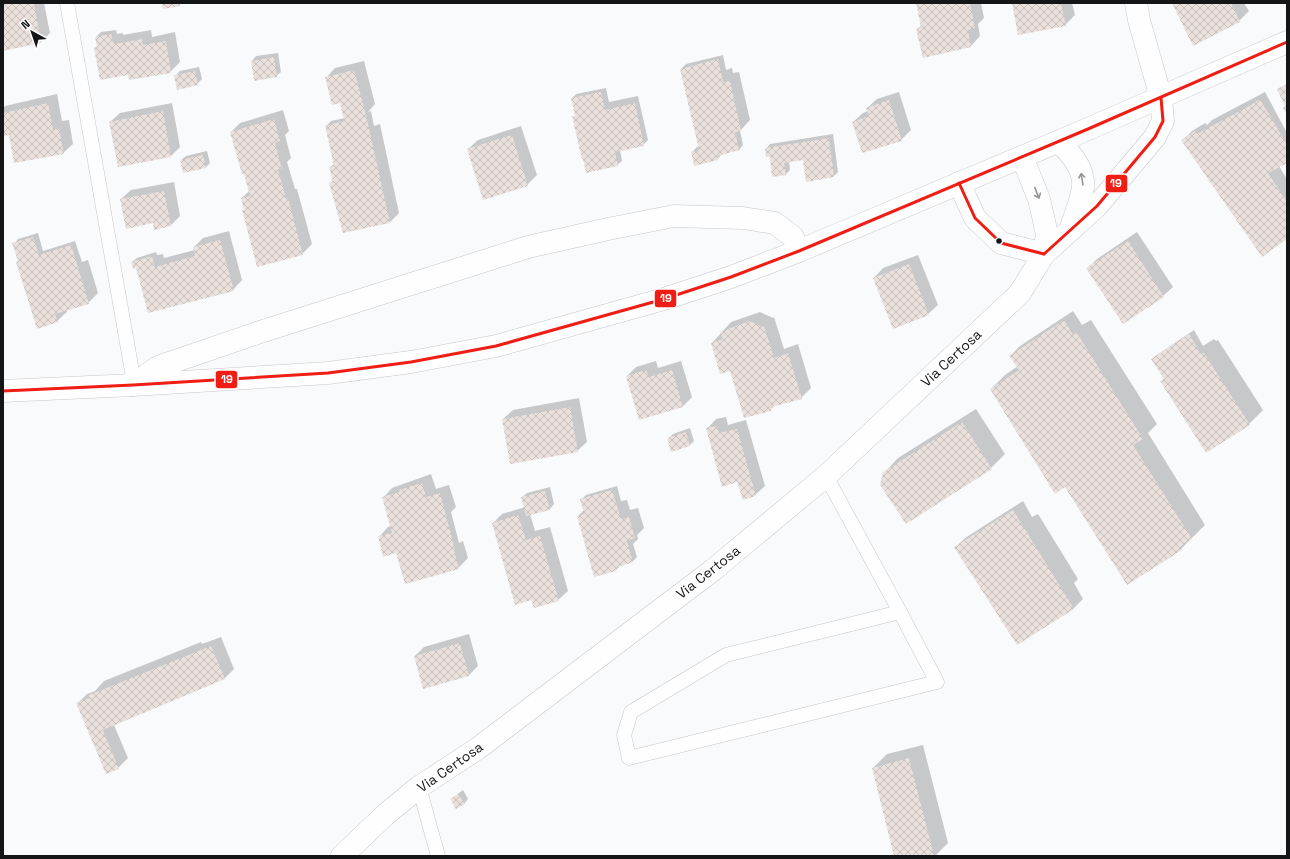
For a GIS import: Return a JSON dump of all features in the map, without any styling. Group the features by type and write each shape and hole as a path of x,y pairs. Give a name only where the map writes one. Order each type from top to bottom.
{"street":[{"name":"Via Certosa","path":"342,856 385,815 419,787 478,749 713,570 826,476 1020,293 1044,254 1097,206 1155,137 1163,121 1160,98 1139,20 1136,3"},
{"path":"3,391 133,385 328,372 411,362 496,346 664,300 799,251 1160,98 1287,42"},
{"name":"Via Certosa","path":"1059,141 1073,157 1081,172 1084,187 1070,230"},
{"name":"Via Certosa","path":"1022,157 1039,199 1047,234 1044,254"},
{"path":"959,183 975,218 1001,243 1044,254"},
{"path":"133,385 158,367 260,332 528,247 616,227 674,216 743,218 775,223 793,237 799,251"}],"lane":[{"path":"67,3 132,371 133,385"},
{"path":"826,476 900,612 937,682 629,758 624,735 632,712 726,655 900,612"},
{"path":"419,787 438,856"}],"building":[{"path":"3,3 34,3 41,43 3,51"},
{"path":"162,3 180,3 180,6 163,9"},
{"path":"916,3 970,3 975,28 968,30 971,47 923,58 916,29 921,27"},
{"path":"1012,3 1061,3 1066,26 1018,35"},
{"path":"1172,3 1231,3 1240,22 1193,46"},
{"path":"111,34 114,44 142,39 143,45 166,41 171,73 129,80 128,75 100,80 94,48 97,47 95,37"},
{"path":"274,57 277,77 254,81 251,61"},
{"path":"718,59 723,82 730,81 741,131 735,132 739,150 717,156 718,160 694,166 691,152 699,150 680,69"},
{"path":"354,70 366,115 390,223 343,233 329,183 333,182 329,167 334,166 325,126 344,121 340,103 332,105 325,77"},
{"path":"195,71 198,85 177,90 174,75"},
{"path":"1287,84 1287,115 1283,108 1285,106 1277,89"},
{"path":"601,92 605,110 635,103 644,146 615,152 618,166 586,173 572,116 575,116 571,98"},
{"path":"1260,99 1287,145 1287,163 1268,173 1287,202 1287,239 1262,257 1181,140 1195,131 1197,134"},
{"path":"889,100 902,141 862,153 852,122 869,116 866,108"},
{"path":"48,103 53,130 59,129 64,154 14,163 9,135 3,136 3,113"},
{"path":"163,111 171,157 118,167 109,122"},
{"path":"274,119 280,141 275,143 282,169 278,170 286,198 288,198 303,255 257,267 242,210 244,210 241,198 250,196 230,132"},
{"path":"512,135 528,186 483,200 467,149"},
{"path":"829,138 834,177 806,182 803,160 784,163 786,175 772,177 770,157 766,157 765,148"},
{"path":"203,155 206,168 183,173 180,160"},
{"path":"164,191 171,226 154,230 153,223 126,229 120,199"},
{"path":"33,237 39,255 71,245 89,304 55,314 58,322 37,329 16,262 18,261 12,243"},
{"path":"220,240 234,291 148,313 136,268 133,269 131,262 152,256 155,267 195,256 193,247"},
{"path":"1128,241 1164,297 1123,324 1086,268"},
{"path":"909,264 929,315 893,329 873,278"},
{"path":"1064,320 1073,335 1077,333 1143,439 1133,445 1192,539 1180,547 1182,550 1127,585 1065,487 1055,494 990,389 1019,370 1009,356"},
{"path":"750,321 762,327 764,326 774,358 788,353 802,399 771,407 771,411 744,418 730,371 720,374 711,343 723,339 720,332"},
{"path":"1189,334 1201,354 1204,353 1250,425 1206,453 1160,381 1164,379 1151,359"},
{"path":"646,370 649,377 672,370 683,407 639,420 626,376"},
{"path":"570,407 578,452 510,464 502,419"},
{"path":"962,422 992,469 906,524 880,485 883,472"},
{"path":"717,426 719,433 737,429 756,496 743,500 737,482 722,487 706,428"},
{"path":"686,432 690,446 671,452 667,438"},
{"path":"422,483 426,497 440,493 459,569 405,584 396,553 383,557 378,536 392,533 382,497 400,492 399,490"},
{"path":"612,490 621,519 629,517 635,538 627,541 633,562 616,568 616,571 594,577 577,516 584,514 580,499"},
{"path":"545,491 550,510 526,516 521,497"},
{"path":"1013,510 1074,609 1017,645 954,547"},
{"path":"518,515 526,540 540,536 559,601 534,608 531,600 515,605 492,523"},
{"path":"460,643 469,676 423,689 414,656"},
{"path":"211,646 225,679 105,729 103,731 119,769 106,774 76,703 89,698 89,695"},
{"path":"909,758 934,856 894,856 872,768"},
{"path":"458,794 465,804 456,809 450,799"}],"transit line":[{"name":"19","path":"3,391 328,373 411,362 496,346 664,299 731,277 799,251 1088,129 1287,42"},
{"name":"19","path":"1044,254 1097,206 1155,137 1163,121 1161,98"},
{"name":"19","path":"959,183 975,218 1001,243 1044,254"}]}
